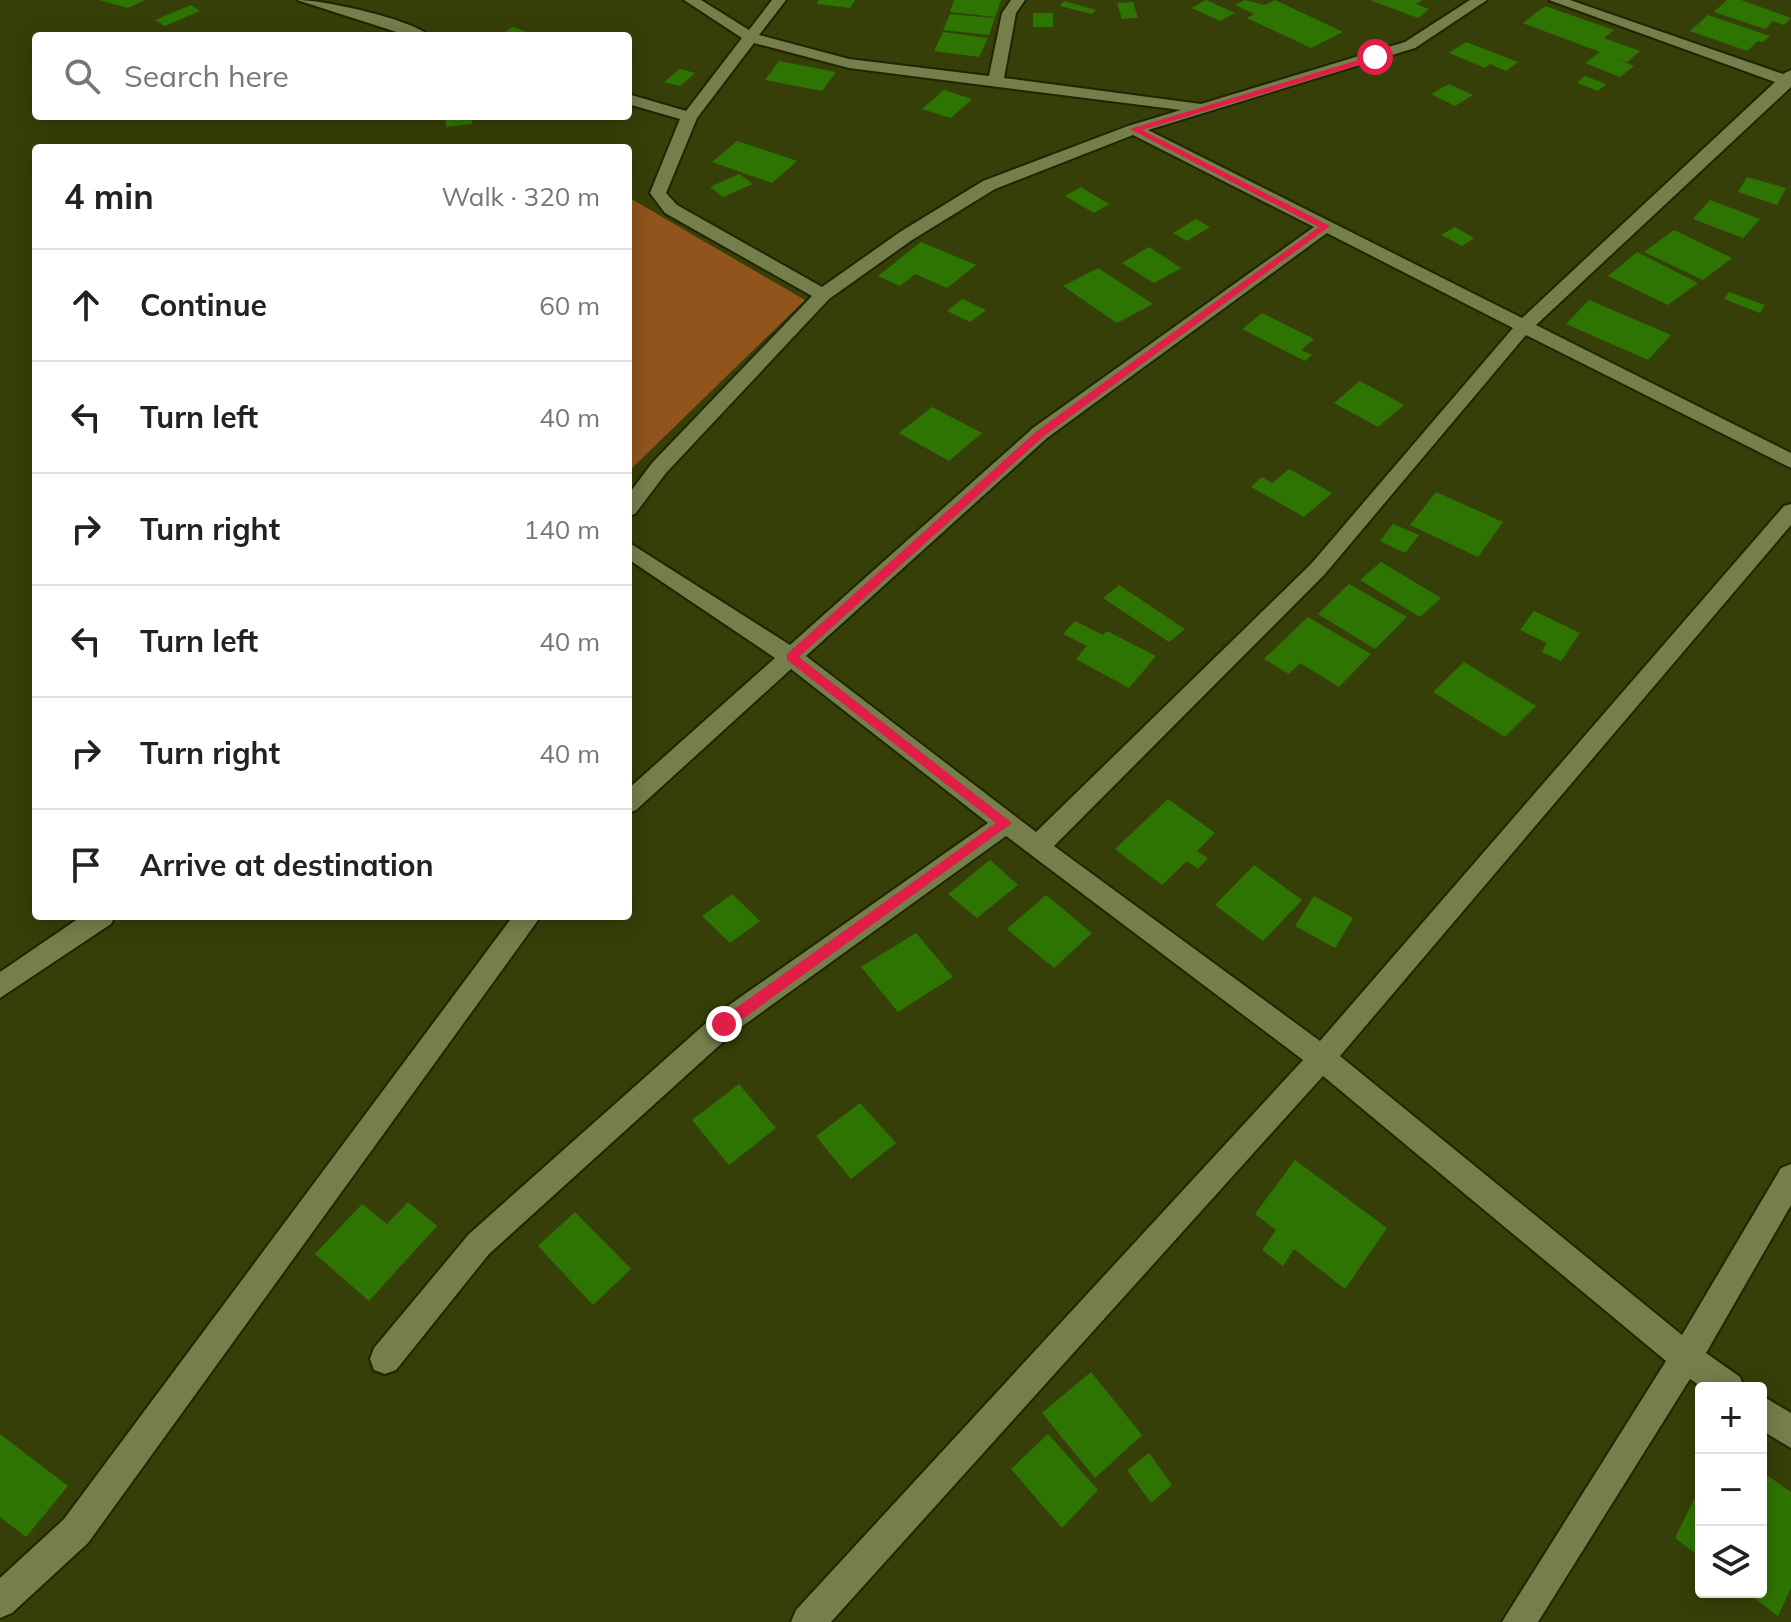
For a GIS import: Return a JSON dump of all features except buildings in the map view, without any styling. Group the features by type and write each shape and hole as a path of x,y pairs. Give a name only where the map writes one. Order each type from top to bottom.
{"street":[{"path":"304,0 411,32"},
{"path":"691,0 752,38 877,68 996,80 1202,108"},
{"path":"779,0 689,117 658,193 662,201 823,295"},
{"path":"996,80 1009,13 1018,0"},
{"path":"632,504 659,468 823,295 975,192 1134,129 1410,45 1480,0"},
{"path":"1037,847 1318,569 1524,326 1789,79 1556,0"},
{"path":"632,100 689,117"},
{"path":"1134,129 1791,461"},
{"path":"632,799 1040,433 1326,226"},
{"path":"808,1622 1322,1058 1791,511"},
{"path":"632,552 791,657 1037,847 1322,1058 1686,1358 1720,1382"},
{"path":"385,1359 479,1244 724,1024 1006,823"},
{"path":"0,986 96,920"},
{"path":"0,1601 76,1531 525,920"},
{"path":"1519,1622 1686,1358 1791,1178"},
{"path":"1767,1415 1791,1432"}],"shaded area":[{"path":"632,199 805,300 632,468"}],"route":[{"path":"724,1024 1006,823 791,657 1040,433 1326,226 1134,129 1375,57"}]}
